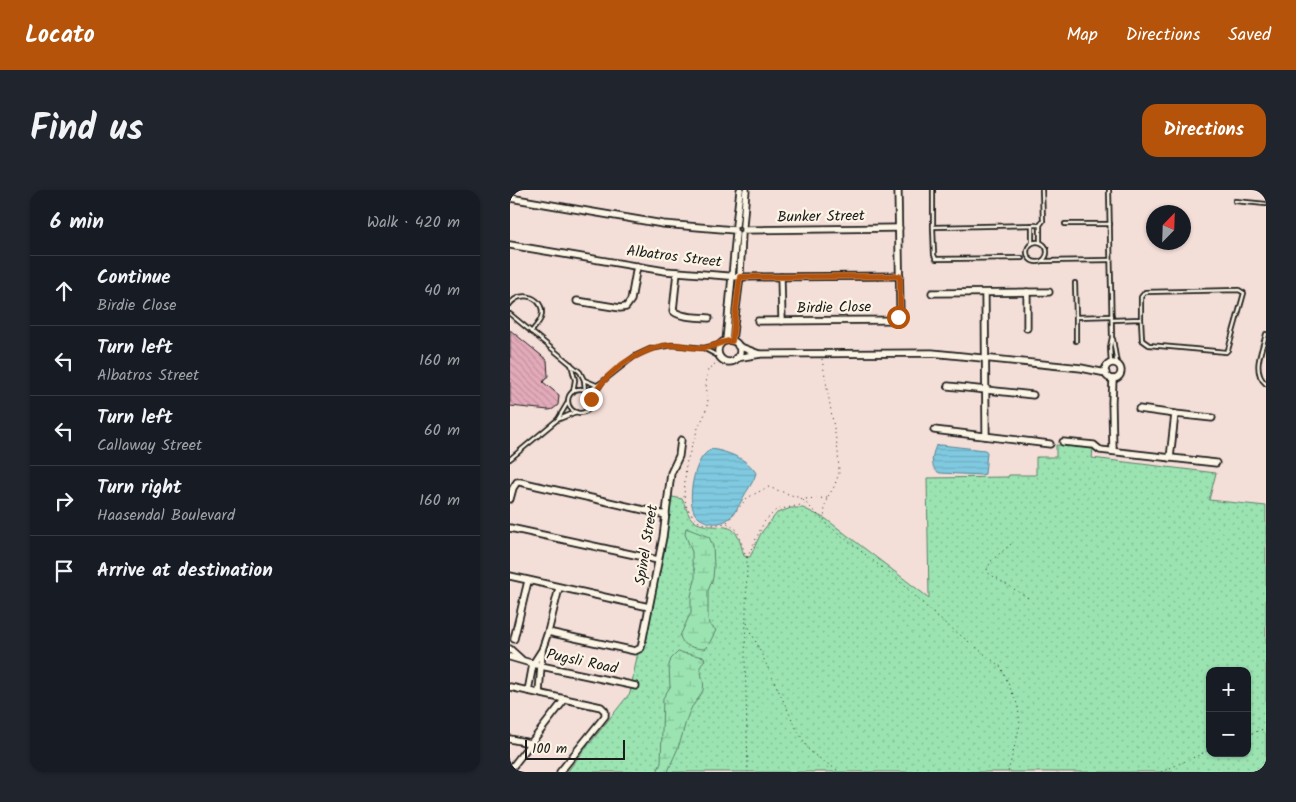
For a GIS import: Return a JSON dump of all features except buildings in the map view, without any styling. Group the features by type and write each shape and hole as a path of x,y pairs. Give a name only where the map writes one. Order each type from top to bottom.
{"street":[{"path":"740,190 740,277 726,342 718,352 721,358 729,362 736,358 761,354 923,352 1081,368 1110,367 1121,371 1118,377 1113,379"},
{"path":"726,342 732,276 746,190"},
{"path":"898,190 900,276"},
{"name":"Bunker Street","path":"510,198 663,224 739,230 899,228"},
{"name":"Albatros Street","path":"510,245 676,272 740,277 900,276"},
{"path":"577,301 620,308 626,307 631,300 637,266"},
{"path":"676,272 675,313 709,318"},
{"name":"Birdie Close","path":"758,321 896,319 900,311 900,276"},
{"path":"781,277 782,321"},
{"path":"985,292 986,436"},
{"path":"1027,292 1027,328"},
{"path":"932,293 1049,292"},
{"path":"726,342 761,354"},
{"path":"736,358 739,351 738,346"},
{"path":"1110,367 1113,379 1113,451"},
{"path":"948,386 1033,395"},
{"path":"1139,409 1212,418"},
{"path":"1170,458 1175,414"},
{"path":"934,430 1050,444"},
{"name":"Spinel Street","path":"548,632 635,651 641,648 666,515 671,473 679,456 681,440"},
{"path":"1063,442 1094,445 1100,450 1216,463"},
{"path":"510,499 513,488 517,482 520,482 666,515"},
{"path":"510,528 658,560"},
{"path":"510,576 649,607"},
{"path":"514,639 528,580"},
{"path":"528,692 533,664 542,650 548,632 558,588"},
{"name":"Pugsli Road","path":"510,649 522,660"},
{"path":"539,693 542,650"},
{"name":"Pugsli Road","path":"510,657 541,666 636,686"},
{"path":"510,687 600,707 605,713 560,772"},
{"path":"510,770 565,699"},
{"path":"510,739 530,744"}],"lane":[{"path":"933,190 934,255 936,259 1022,258"},
{"path":"1040,242 1040,225 1043,221 1042,190"},
{"path":"1109,190 1112,316 1110,367"},
{"path":"1235,201 1266,204"},
{"path":"1065,224 1110,224"},
{"path":"1032,225 1032,243 1027,250 1028,257 1035,262 1110,260"},
{"path":"933,226 1040,225"},
{"path":"1032,243 1040,242 1047,248 1050,258 1056,260"},
{"path":"1043,261 1048,254"},
{"path":"1075,283 1076,341"},
{"path":"1239,290 1244,293 1226,352 1146,344 1142,340 1142,319 1141,297 1145,292 1239,290"},
{"path":"510,304 514,299 525,296 538,302 541,309 541,317 531,332"},
{"path":"510,314 580,372 586,391 591,399 591,405 587,410 576,412 557,420 510,459"},
{"path":"1076,316 1112,316"},
{"path":"1112,320 1142,319"},
{"path":"1266,334 1257,368 1259,376 1266,384"},
{"path":"1110,367 1112,338"},
{"path":"573,392 579,390 586,391 602,382 628,361 650,349 672,345 704,348 726,342"},
{"path":"704,348 721,358"},
{"path":"557,420 573,392 575,380 570,363"},
{"path":"584,380 596,385"},
{"path":"591,399 602,382"},
{"path":"568,401 570,408 576,412"}],"path":[{"path":"822,353 838,450 839,473 827,498 824,522"},
{"path":"721,358 708,370 706,384 708,402 686,464 684,496 687,508 698,521 711,525 727,523 737,530 747,559 746,721 748,772"},
{"path":"727,523 747,498 768,488 803,499 827,498"},
{"path":"803,499 824,522 899,582 936,616 1001,667 1018,706 1020,725 1008,772"},
{"path":"747,559 764,522 776,510 806,504"},
{"path":"1011,544 991,561 988,566 988,573 1030,599"},
{"path":"747,622 796,728 810,752 840,772"},
{"path":"1251,734 1266,728"},
{"path":"1161,772 1206,752"}],"green space":[{"path":"1056,445 1093,449 1092,458 1216,473 1209,500 1266,506 1266,772 567,772 630,693 668,496 682,499 690,517 695,522 707,526 732,529 739,538 744,556 750,557 761,533 777,513 791,508 803,508 826,519 929,598 927,478 1036,475 1036,457 1056,457"},
{"path":"686,528 709,537 713,546 714,566 713,578 708,591 708,618 709,624 716,630 709,644 704,649 686,645 680,636 691,612 691,596 695,580 692,552 685,534"},
{"path":"678,652 704,657 705,660 702,663 701,670 704,686 700,696 690,710 680,743 668,772 657,772 661,763 663,698 670,687 669,665 671,659"}],"water":[{"path":"936,446 985,450 987,452 985,474 940,473 934,468 933,453"},
{"path":"712,449 743,460 756,473 739,506 732,515 728,520 717,523 703,521 696,515 691,500 692,485 698,464 703,456"}],"route":[{"path":"591,399 602,382 642,352 672,345 704,348 729,340 732,341 740,277 900,276 900,314 898,317"}]}
